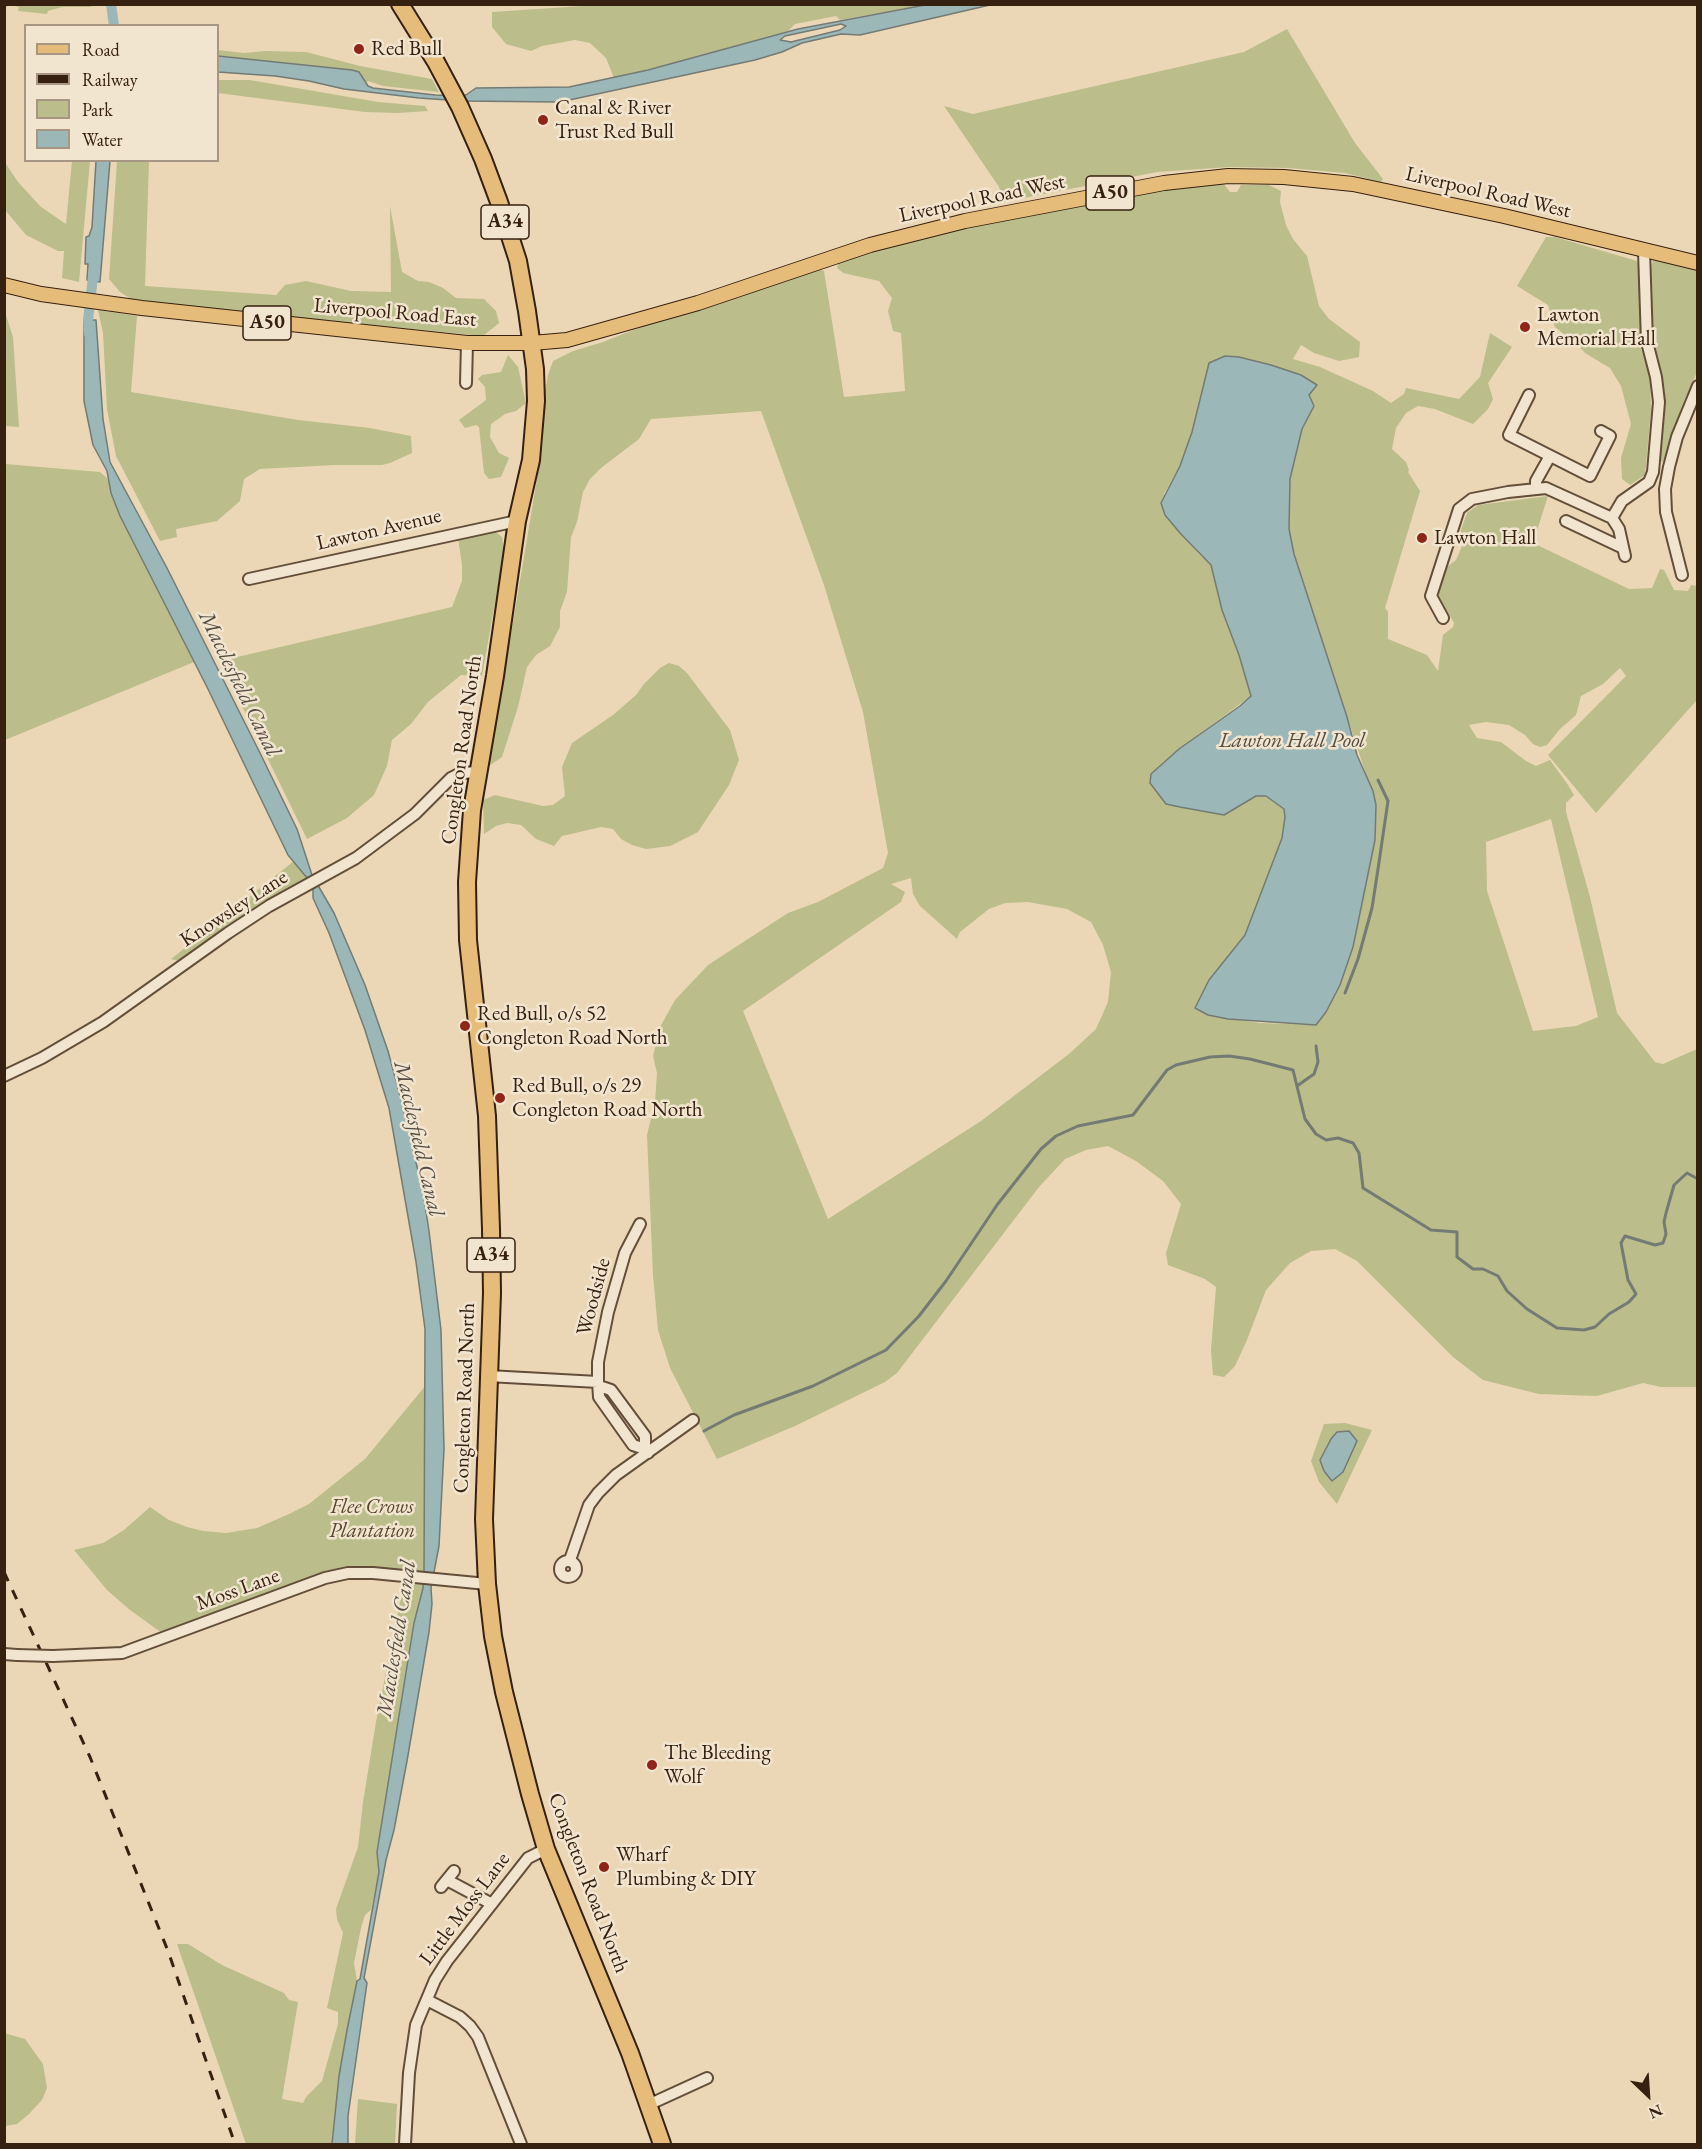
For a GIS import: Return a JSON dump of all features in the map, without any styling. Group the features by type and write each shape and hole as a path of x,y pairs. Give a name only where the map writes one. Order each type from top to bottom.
{"highway":[{"name":"A34","path":"401,5 447,81 483,159 518,261 532,343"},
{"name":"Congleton Road North","path":"532,343 536,401 531,460 517,521 480,772 472,810 467,882 468,940 487,1116 488,1151 492,1293 484,1519 487,1584 493,1636 504,1692 546,1849 630,2053 662,2145"}],"main road":[{"name":"Liverpool Road West","path":"532,343 567,340 698,303 870,245 965,221 1164,183 1228,176 1284,177 1353,184 1504,216 1698,264"},
{"name":"Liverpool Road East","path":"4,285 41,294 142,308 466,343 532,343"}],"street":[{"path":"1612,518 1622,501 1649,482 1653,472 1659,402 1656,377 1647,342 1644,250"},
{"path":"466,343 466,383"},
{"path":"1682,574 1666,512 1665,489 1669,466 1681,428 1698,386"},
{"path":"1528,395 1509,435 1590,476 1610,436 1600,431"},
{"path":"1536,489 1536,481 1550,456"},
{"path":"1653,472 1669,466"},
{"path":"1443,618 1431,596 1460,508 1472,499 1546,488 1612,518 1619,529 1624,552 1566,521"},
{"name":"Lawton Avenue","path":"249,579 517,521"},
{"name":"Knowsley Lane","path":"4,1076 42,1058 103,1022 269,906 356,858 415,814 451,778 461,773 480,772"},
{"name":"Woodside","path":"599,1384 598,1362 608,1312 626,1253 640,1224"},
{"path":"488,1376 599,1384 599,1397 633,1446 647,1451"},
{"path":"570,1560 589,1505 616,1475 693,1420"},
{"name":"Moss Lane","path":"4,1654 53,1656 122,1653 325,1578 348,1573 487,1584"},
{"name":"Little Moss Lane","path":"405,2145 409,2073 416,2025 435,1980 447,1961 528,1858 546,1849"},
{"path":"447,1879 492,1904"},
{"path":"427,2000 460,2017 478,2037 522,2145"},
{"path":"648,2105 707,2078"}],"green space":[{"path":"5,4 92,5 91,7 62,7 48,11 47,14 18,11 19,7 9,5 5,8"},
{"path":"613,4 925,5 840,20 836,16 795,24 788,31 719,52 614,78 606,58 590,43 575,40 542,46 531,51 506,44 492,27 492,12"},
{"path":"1287,29 1355,143 1383,179 1381,182 1345,173 1289,168 1230,167 1157,172 1003,202 999,187 944,106 973,114 1244,52"},
{"path":"219,50 244,53 306,52 360,66 432,79 439,92 383,86 368,81 366,83 359,72 219,56"},
{"path":"219,80 250,80 378,102 425,106 428,111 365,112 219,93"},
{"path":"4,161 18,182 41,207 66,224 72,162 90,162 79,282 62,278 64,251 58,251 26,235 5,210"},
{"path":"117,162 149,162 145,286 276,295 285,285 306,281 351,291 391,292 390,206 402,272 418,281 429,282 443,288 456,298 484,299 496,311 499,323 483,336 136,302 120,292 109,279"},
{"path":"1223,183 1230,192 1237,192 1241,185 1269,185 1281,191 1280,202 1286,225 1293,239 1307,256 1319,306 1329,319 1360,342 1359,357 1339,361 1314,353 1301,345 1293,359 1320,367 1373,391 1391,403 1404,394 1406,388 1459,399 1480,377 1490,333 1512,347 1488,383 1493,399 1488,409 1473,424 1435,409 1418,406 1406,413 1396,428 1392,449 1406,462 1408,472 1420,491 1385,608 1388,612 1388,639 1427,655 1438,671 1443,635 1453,627 1454,623 1438,595 1447,567 1456,560 1462,546 1461,530 1467,513 1478,505 1548,496 1533,543 1629,589 1652,588 1660,569 1664,570 1674,590 1688,591 1691,585 1697,586 1697,700 1596,813 1548,755 1626,676 1620,668 1603,684 1581,696 1576,715 1547,745 1540,747 1533,744 1525,735 1509,725 1486,722 1469,725 1477,738 1501,742 1536,766 1550,760 1568,785 1574,795 1566,803 1566,812 1590,897 1617,1013 1655,1062 1663,1064 1697,1049 1697,1387 1661,1387 1643,1383 1597,1396 1539,1394 1483,1380 1453,1357 1357,1261 1335,1249 1311,1251 1290,1263 1266,1290 1235,1366 1224,1377 1213,1375 1211,1350 1216,1287 1205,1279 1168,1265 1166,1253 1181,1204 1163,1181 1136,1161 1108,1146 1086,1150 1065,1159 1039,1187 897,1373 885,1382 795,1426 717,1459 670,1368 658,1330 653,1275 647,1135 655,1102 657,1073 653,1056 660,1027 675,1000 708,965 788,913 818,902 883,868 888,853 863,712 824,585 761,411 651,419 639,439 590,479 583,492 577,522 571,537 567,592 560,611 560,627 550,646 536,655 527,667 518,707 502,757 489,766 542,449 544,397 548,375 553,361 573,351 651,323 689,314 722,300 816,268 824,271 844,397 905,391 901,333 893,331 888,311 892,298 879,281 843,273 837,268 839,261 955,230 1156,189","holes":["1239,357 1301,375 1314,406 1302,429 1294,455 1290,479 1289,528 1294,554 1376,805 1375,840 1353,947 1340,985 1316,1025 1260,1023 1208,1015 1233,950 1245,935 1282,838 1284,809 1266,796 1256,796 1245,802 1200,810 1180,807 1166,804 1150,783 1151,774 1179,749 1251,696 1222,610 1211,564 1200,555 1165,515 1164,494 1180,466 1192,432 1209,363","1551,819 1598,1017 1576,1026 1533,1031 1487,891 1486,842","911,878 913,894 920,906 957,939 960,932 989,909 1005,903 1028,902 1067,909 1091,922 1103,945 1111,972 1108,1002 1096,1029 1069,1054 981,1121 828,1219 743,1011 901,902 905,892 891,884"]},
{"path":"1546,237 1555,237 1637,261 1642,275 1640,346 1650,373 1651,411 1645,475 1630,485 1622,479 1621,458 1631,424 1621,386 1610,368 1585,353 1555,327 1548,305 1517,286"},
{"path":"1653,260 1697,269 1697,372 1681,408 1669,451 1662,462 1658,460 1662,417 1662,376 1654,353 1649,277"},
{"path":"98,310 137,316 131,392 411,436 412,453 382,465 260,469 244,479 240,501 217,521 176,529 177,537 160,541 116,456 107,409 103,333"},
{"path":"5,312 13,337 19,427 5,426"},
{"path":"508,355 518,367 526,403 491,424 490,437 499,453 509,458 501,477 489,479 484,473 479,427 476,425 465,428 459,420 486,400 485,387 478,379 482,375 501,372"},
{"path":"5,464 100,472 107,478 120,516 194,662 5,740"},
{"path":"496,532 502,537 504,552 482,676 461,675 428,702 411,724 392,740 387,766 374,795 347,818 307,839 220,661 452,607 462,581 458,538"},
{"path":"669,663 679,666 687,673 730,730 739,760 729,785 698,832 670,846 646,849 621,839 613,829 601,827 562,836 554,846 536,839 521,825 507,823 496,826 484,834 483,800 495,795 543,806 553,805 565,796 562,767 572,743 613,715 636,695 660,668"},
{"path":"294,861 308,879 250,911 179,961 171,959"},
{"name":"Flee Crows Plantation","path":"426,1385 424,1573 352,1570 162,1633 107,1590 74,1550 103,1543 124,1530 150,1507 169,1520 187,1527 226,1533 257,1528 289,1514 309,1504 365,1459"},
{"path":"1345,1423 1372,1430 1337,1504 1319,1482 1311,1461 1324,1424"},
{"path":"404,1582 423,1582 423,1588 414,1623 377,1852 379,1872 371,1910 365,1915 361,1928 354,1963 357,1981 339,2076 332,2144 246,2144 177,1944 188,1944 222,1965 284,1993 289,2000 298,2002 282,2099 303,2103 322,2081 338,2024 338,2012 327,2008 343,1933 337,1919 336,1909 358,1847 376,1722"},
{"path":"4,2033 25,2039 43,2064 47,2088 42,2100 29,2114 17,2124 5,2126"},
{"path":"358,2099 397,2104 395,2144 355,2144"}],"water":[{"path":"925,5 990,5 860,35 841,34 802,43 755,60 560,102 462,101 344,89 275,76 219,72 219,56 352,70 359,72 368,86 373,88 459,96 466,95 476,88 569,87 648,70 798,29","holes":["841,24 846,26 840,30 791,42 780,40 785,36"]},
{"path":"96,162 110,162 100,282 87,280 86,237 89,236 92,227"},
{"path":"84,320 96,320 103,419 110,462 167,568 261,755 297,829 312,875 334,913 365,985 388,1051 402,1103 423,1192 429,1231 441,1330 444,1449 439,1546 431,1588 429,1632 407,1761 364,1978 367,1983 348,2116 348,2144 332,2144 339,2076 357,1981 360,1979 379,1872 377,1852 414,1623 423,1588 425,1329 416,1262 389,1108 365,1030 329,933 313,898 313,889 308,879 288,855 207,687 120,516 111,493 107,471 93,445 84,401"},
{"name":"Lawton Hall Pool","path":"1225,356 1271,365 1301,375 1317,385 1309,395 1314,406 1302,429 1290,479 1289,529 1294,554 1347,717 1357,755 1373,791 1376,805 1375,840 1353,947 1340,985 1326,1012 1316,1025 1228,1019 1208,1015 1195,1008 1209,980 1245,935 1282,838 1284,809 1266,796 1256,796 1224,815 1180,807 1166,804 1150,783 1151,774 1179,749 1251,696 1222,610 1211,565 1165,515 1161,503 1180,466 1192,432 1209,363"},
{"path":"1349,1431 1357,1441 1343,1472 1332,1481 1324,1471 1320,1460 1337,1432"}],"waterway":[{"name":"Macclesfield Canal","path":"111,4 114,24"},
{"name":"Macclesfield Canal","path":"89,334 88,320 94,268"},
{"path":"1345,993 1358,959 1372,908 1388,801 1378,780"},
{"path":"1297,1086 1314,1074 1318,1062 1316,1046"},
{"path":"704,1431 734,1415 813,1386 886,1350 919,1316 946,1281 997,1205 1041,1149 1056,1136 1078,1126 1133,1115 1167,1070 1176,1065 1210,1057 1229,1056 1293,1070 1305,1119 1316,1134 1326,1140 1338,1138 1353,1143 1359,1153 1363,1188 1431,1230 1457,1232 1457,1257 1473,1269 1483,1269 1498,1276 1507,1291 1527,1309 1557,1328 1584,1330 1595,1327 1609,1314 1629,1302 1636,1294 1628,1280 1621,1243 1625,1236 1655,1245 1663,1243 1666,1234 1664,1222 1674,1185 1687,1173 1698,1179"}],"railway":[{"path":"4,1572 90,1757 168,1951 235,2144"}],"place":[{"name":"Red Bull","path":"359,49"},
{"name":"Canal & River Trust Red Bull","path":"543,120"},
{"name":"Lawton Memorial Hall","path":"1525,327"},
{"name":"Lawton Hall","path":"1422,538"},
{"name":"Red Bull, o/s 52 Congleton Road North","path":"465,1026"},
{"name":"Red Bull, o/s 29 Congleton Road North","path":"500,1098"},
{"name":"The Bleeding Wolf","path":"652,1765"},
{"name":"Wharf Plumbing & DIY","path":"604,1867"}]}
